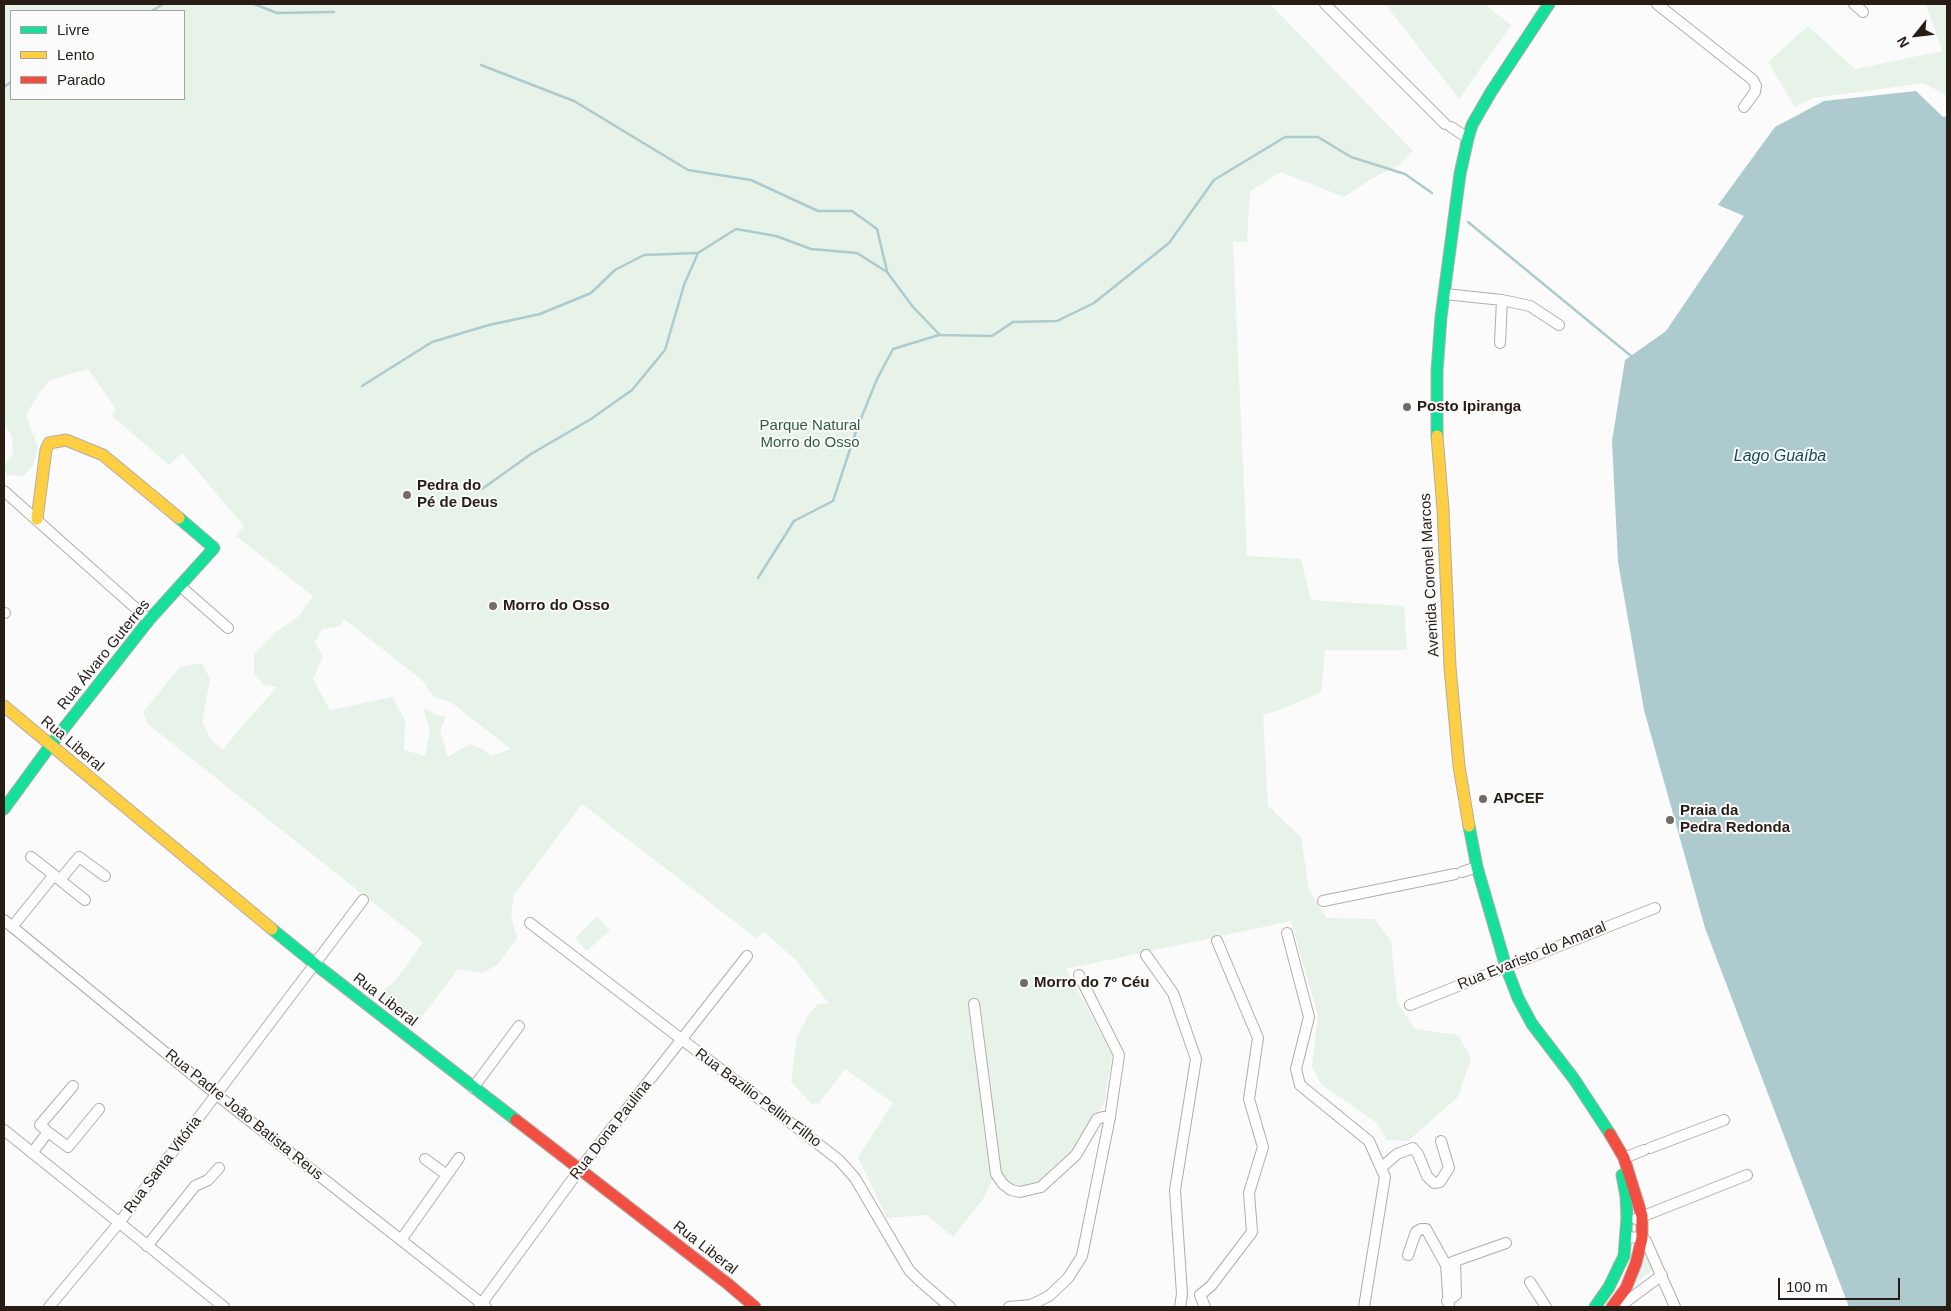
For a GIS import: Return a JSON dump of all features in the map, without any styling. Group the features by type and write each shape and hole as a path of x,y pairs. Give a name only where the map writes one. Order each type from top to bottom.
{"main road":[{"name":"Avenida Coronel Marcos","path":"1544,6 1472,125 1460,174 1441,317 1437,371 1437,430 1446,610 1460,766 1466,810 1477,867 1506,967 1518,998 1532,1024 1574,1079 1617,1144 1624,1158 1642,1216 1642,1238 1636,1263 1626,1288 1612,1307"},
{"name":"Rua Álvaro Guterres","path":"4,808 50,746 150,620 214,548 103,455 66,440 55,441 49,444 46,450 36,519"},
{"name":"Rua Liberal","path":"4,706 315,964 728,1284 755,1307"},
{"name":"Avenida Coronel Marcos","path":"1595,1307 1609,1287 1624,1256 1626,1237 1626,1196 1622,1175 1609,1134"},
{"path":"1624,1256 1620,1266 1621,1275 1626,1288 1636,1295"}],"street":[{"path":"1325,4 1448,126 1468,138"},
{"path":"1657,4 1753,80 1756,86 1755,92 1744,107"},
{"path":"1854,4 1863,12"},
{"path":"1445,294 1502,300 1530,306 1559,325"},
{"path":"1500,343 1502,300"},
{"path":"4,491 150,620"},
{"path":"180,586 228,628"},
{"path":"31,857 85,900"},
{"path":"12,927 79,857 105,876"},
{"path":"1323,901 1458,873 1477,867"},
{"name":"Rua Santa Vitória","path":"49,1307 119,1223 363,900"},
{"name":"Rua Evaristo do Amaral","path":"1410,1005 1655,908"},
{"name":"Rua Padre João Batista Reus","path":"4,920 217,1095 482,1306"},
{"name":"Rua Bazilio Pellin Filho","path":"530,923 839,1160 855,1178 909,1270 950,1307"},
{"path":"1286,933 1309,1018 1296,1069 1301,1087 1369,1141 1385,1180 1364,1307"},
{"path":"1182,1294 1190,1296 1200,1295 1212,1286 1252,1232 1249,1193 1263,1147 1249,1099 1258,1038 1217,941"},
{"path":"1146,955 1173,993 1196,1058 1175,1190 1182,1294 1180,1307"},
{"name":"Rua Dona Paulina","path":"482,1306 579,1170 747,956"},
{"path":"1009,1307 1031,1305 1049,1296 1068,1278 1082,1256 1110,1118 1119,1054 1079,975"},
{"path":"974,1004 996,1174 1003,1184 1011,1190 1020,1192 1041,1187 1076,1155 1097,1119 1103,1116 1110,1118"},
{"path":"473,1088 519,1026"},
{"path":"73,1086 40,1125 68,1147 98,1109"},
{"path":"1624,1158 1724,1120"},
{"path":"4,1130 224,1307"},
{"path":"32,1152 48,1132"},
{"path":"1381,1168 1397,1154 1413,1148 1418,1154 1427,1176 1434,1183 1440,1182 1449,1168 1441,1141"},
{"path":"400,1240 460,1158"},
{"path":"425,1159 447,1175"},
{"path":"147,1246 195,1186 208,1180 219,1168"},
{"path":"1627,1223 1747,1175"},
{"path":"1408,1255 1416,1232 1426,1229 1451,1263 1448,1304"},
{"path":"1626,1237 1646,1240 1676,1307"},
{"path":"1451,1263 1506,1244"},
{"path":"1619,1307 1662,1275"},
{"path":"1530,1282 1546,1307"},
{"path":"1200,1295 1205,1307"}],"green space":[{"name":"Parque Natural Morro do Osso","path":"4,4 1270,4 1413,151 1399,165 1373,178 1344,197 1281,172 1250,191 1247,242 1233,242 1247,556 1301,559 1311,600 1404,606 1407,650 1325,650 1321,692 1280,710 1263,715 1268,806 1301,837 1309,889 1326,918 1374,919 1391,941 1397,1002 1415,1029 1458,1035 1471,1058 1458,1097 1408,1141 1387,1140 1377,1123 1322,1085 1312,1067 1318,1015 1291,921 1066,969 1112,1055 1104,1104 1083,1131 1076,1151 1038,1187 1021,1190 995,1175 983,1199 953,1237 927,1215 887,1218 858,1157 893,1103 845,1069 819,1103 812,1104 791,1082 797,1037 810,1012 819,1004 829,1004 795,959 764,932 756,938 582,804 514,895 511,916 517,938 497,965 482,973 458,969 414,1027 379,1002 378,995 396,980 423,942 149,725 143,712 180,667 202,663 210,679 202,722 212,741 223,750 277,687 264,685 254,673 254,654 276,632 298,617 313,596 236,536 244,526 182,453 169,465 112,416 116,409 88,369 50,380 26,415 38,448 33,466 23,476 7,475 4,464 13,455 12,436 4,424","holes":["344,619 422,680 434,697 452,703 511,749 491,756 481,748 469,744 448,757 440,731 446,716 435,715 423,707 430,732 425,756 404,750 405,720 392,697 330,710 313,679 323,656 315,643 322,629 340,626"]},
{"path":"1385,4 1484,4 1511,25 1459,99"},
{"path":"1926,4 1947,4 1947,96 1924,83 1813,98 1795,107 1768,62 1808,26 1855,69 1942,51"},
{"path":"597,917 610,930 587,951 575,938"},
{"path":"1644,1244 1654,1269 1634,1284"}],"water":[{"name":"Lago Guaíba","path":"1916,91 1943,117 1947,116 1947,1307 1849,1307 1705,928 1644,710 1618,562 1612,441 1625,360 1666,331 1744,216 1718,205 1775,127 1824,101"}],"waterway":[{"path":"154,10 163,4"},
{"path":"254,4 277,13 334,12"},
{"path":"481,65 574,101 688,170 751,180 818,211 852,211 877,229 887,271"},
{"path":"4,87 10,83"},
{"path":"482,489 531,454 591,419 632,390 665,350 684,285 698,253 736,229 776,236 811,249 857,253 887,272 913,307 940,335 992,336 1013,322 1057,321 1094,303 1169,243 1214,180 1285,137 1318,137 1351,157 1405,174 1432,193"},
{"path":"1468,222 1631,356"},
{"path":"362,386 432,342 489,325 540,314 591,293 615,270 644,255 697,253"},
{"path":"758,578 794,521 833,501 856,431 877,379 893,349 939,335"}],"traffic: fast":[{"path":"1437,436 1437,371 1441,317 1460,174 1468,138 1472,125 1491,92 1549,4"},
{"path":"4,809 50,746 149,620 214,548 179,518"},
{"path":"1469,826 1477,867 1506,967 1518,998 1532,1024 1574,1079 1610,1134"},
{"path":"272,929 516,1120"},
{"path":"1595,1307 1609,1287 1624,1256 1627,1218 1626,1196 1622,1175"}],"traffic: slow":[{"path":"1437,436 1443,509 1450,667 1459,766 1469,826"},
{"path":"37,519 46,450 49,443 66,440 103,455 179,518"},
{"path":"4,706 272,929"}],"traffic: jam":[{"path":"516,1120 755,1307"},
{"path":"1610,1134 1624,1158 1642,1216 1642,1238 1636,1263 1626,1288 1612,1307"}],"place":[{"name":"Posto Ipiranga","path":"1407,407"},
{"name":"Pedra do Pé de Deus","path":"407,495"},
{"name":"Morro do Osso","path":"493,606"},
{"name":"APCEF","path":"1483,799"},
{"name":"Praia da Pedra Redonda","path":"1670,820"},
{"name":"Morro do 7º Céu","path":"1024,983"}]}
